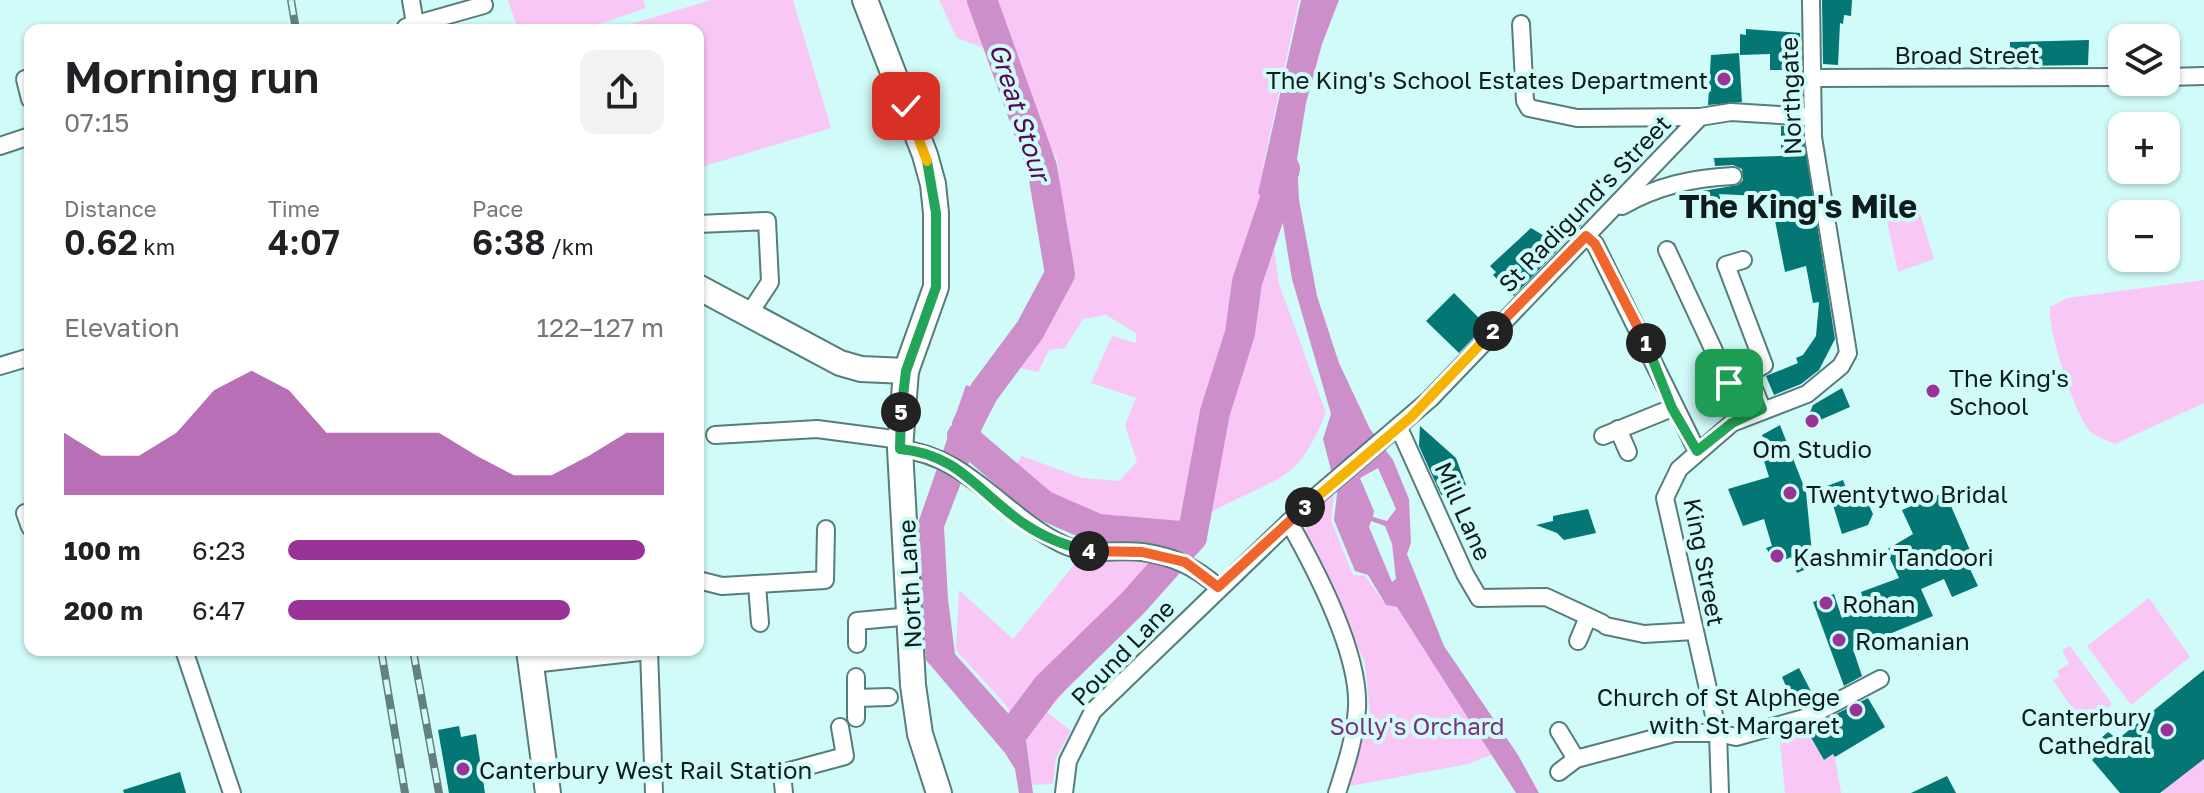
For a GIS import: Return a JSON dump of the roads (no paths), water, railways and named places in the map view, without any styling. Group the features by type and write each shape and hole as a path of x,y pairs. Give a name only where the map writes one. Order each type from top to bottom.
{"main road":[{"name":"North Lane","path":"865,0 933,184 938,254 936,287 906,371 901,445 912,616 903,697 920,734 939,793"},
{"path":"704,290 840,363 861,369 906,371"},
{"path":"530,657 548,793"}],"street":[{"name":"Northgate","path":"1784,401 1807,394 1828,379 1848,353 1812,117 1811,0"},
{"path":"412,19 484,5"},
{"path":"1521,24 1525,101 1537,112 1577,118 1700,117"},
{"path":"2180,77 2204,76"},
{"name":"Broad Street","path":"1812,78 2108,77"},
{"name":"St Radigund's Street","path":"1389,436 1700,117 1731,112 1812,117"},
{"path":"0,146 24,138"},
{"path":"1606,215 1643,194 1679,181 1733,176"},
{"path":"704,224 767,221 770,282 749,314"},
{"path":"1586,236 1595,244 1644,337 1672,408 1697,451"},
{"path":"1667,250 1729,383 1764,365 1726,265 1743,260"},
{"path":"0,366 24,359"},
{"path":"1748,374 1762,409"},
{"name":"King Street","path":"1720,793 1718,733 1665,498 1670,483 1697,451 1732,423 1784,401"},
{"path":"1628,452 1611,432 1672,408"},
{"path":"715,435 817,429 925,451 970,477 1026,525 1066,546 1097,553 1152,555 1185,562 1218,587"},
{"name":"Pound Lane","path":"1064,793 1068,761 1093,711 1218,587 1325,488 1389,436"},
{"name":"Mill Lane","path":"1389,436 1483,604 1546,597 1599,622 1644,634 1694,631"},
{"path":"1289,522 1335,613 1357,691 1354,732 1337,793"},
{"path":"704,582 722,586 825,580 826,529"},
{"path":"757,585 760,623"},
{"path":"857,644 857,621 912,616"},
{"path":"1578,641 1599,622"},
{"path":"186,656 232,793"},
{"path":"649,656 654,793"},
{"path":"856,677 856,718"},
{"path":"1559,772 1576,759 1674,733 1718,733 1736,737 1808,717 1880,679"},
{"path":"856,698 903,697"},
{"path":"784,793 782,773 845,756 840,727"},
{"path":"1559,731 1576,759"}],"waterway":[{"name":"Great Stour","path":"967,425 984,392 1030,330 1060,274 1042,167 982,0"},
{"name":"Great Stour","path":"1011,735 1047,687 1132,604 1192,537 1215,412 1240,333 1247,282 1285,169"},
{"name":"Great Stour","path":"962,436 1043,505 1098,529 1192,537"}],"railway":[{"path":"291,0 295,24"},
{"path":"382,656 405,793"},
{"path":"414,656 439,793"}],"place":[{"name":"The King's School Estates Department","path":"1724,79"},
{"name":"The King's School","path":"1933,391"},
{"name":"Om Studio","path":"1812,421"},
{"name":"Twentytwo Bridal","path":"1790,493"},
{"name":"Kashmir Tandoori","path":"1777,556"},
{"name":"Rohan","path":"1826,603"},
{"name":"Romanian","path":"1839,640"},
{"name":"Church of St Alphege with St Margaret","path":"1856,710"},
{"name":"Canterbury Cathedral","path":"2167,730"},
{"name":"Canterbury West Rail Station","path":"463,769"}],"district":[{"name":"The King's Mile","path":"1798,206"}],"park label":[{"name":"Solly's Orchard","path":"1417,725"}]}
